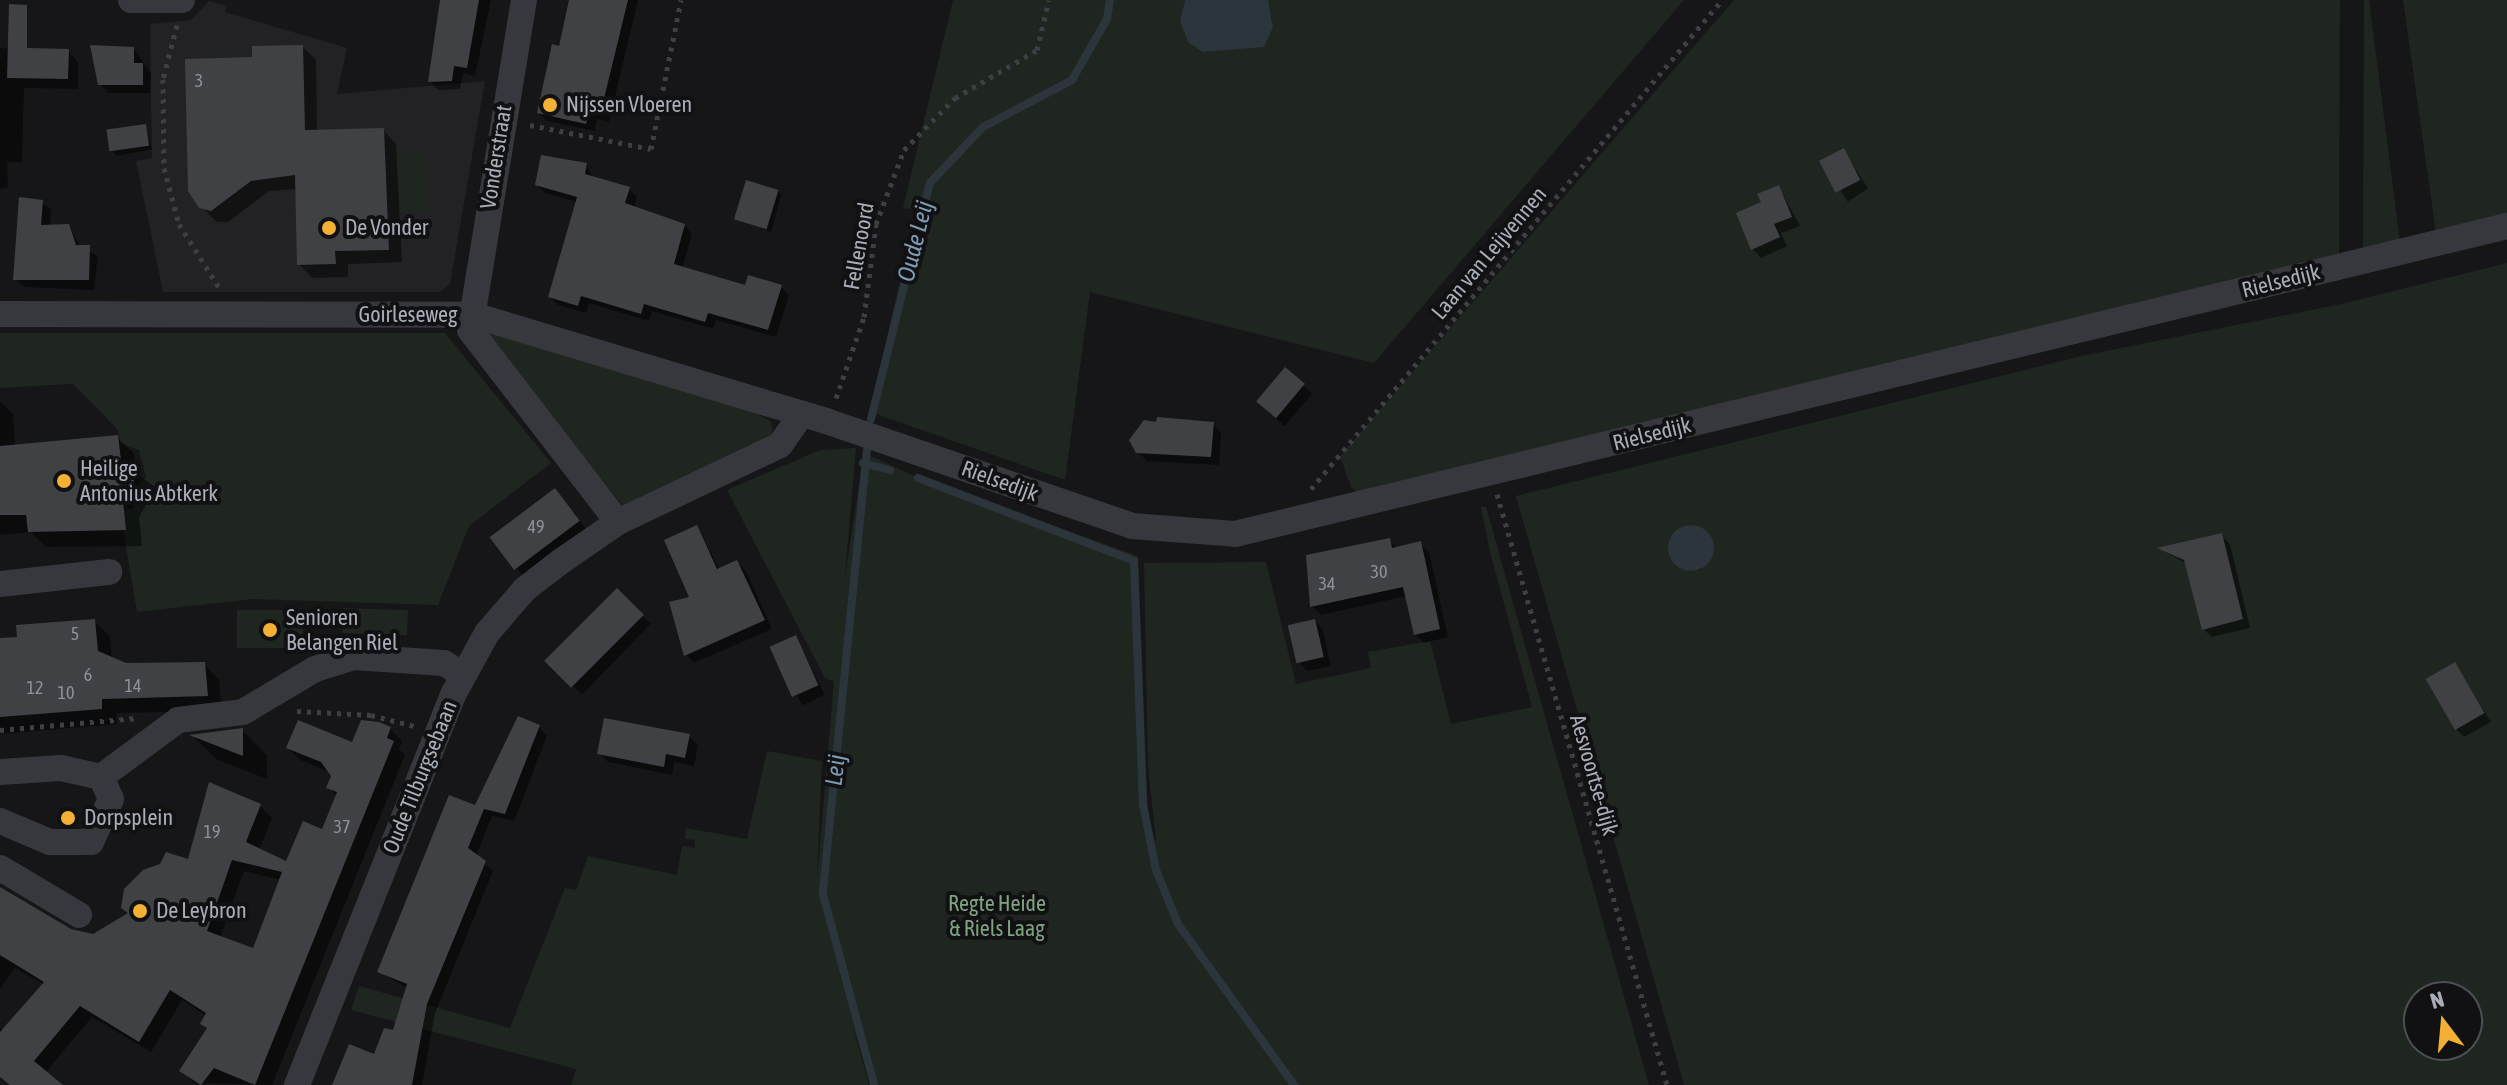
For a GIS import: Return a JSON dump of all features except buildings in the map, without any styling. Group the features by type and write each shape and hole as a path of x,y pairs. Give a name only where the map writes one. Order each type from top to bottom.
{"street":[{"path":"131,0 181,0"},
{"name":"Vonderstraat","path":"473,315 502,120 524,0"},
{"name":"Rielsedijk","path":"814,417 1132,526 1207,535 1280,526 2507,226"},
{"name":"Goirleseweg","path":"0,314 473,315 814,417"},
{"path":"473,315 470,330 618,522"},
{"name":"Oude Tilburgsebaan","path":"297,1085 437,734 463,675 487,633 525,589 618,522 780,445 814,417"},
{"path":"0,584 109,572"},
{"path":"0,772 61,768 101,777 178,720 243,712 315,669 354,657 444,663 463,675"},
{"path":"0,821 50,842 91,842 111,799 101,777"},
{"path":"0,868 79,915"}],"path":[{"path":"181,0 163,79 164,168 179,224 220,285 221,316"},
{"path":"502,120 651,149 681,0"},
{"name":"Fellenoord","path":"814,417 864,317 876,224 904,150 955,98 1037,50 1049,0"},
{"name":"Laan van Leijvennen","path":"1280,526 1722,0"},
{"name":"Aesvoortse-dijk","path":"1491,473 1667,1085"},
{"path":"287,711 371,715 437,734"},
{"path":"0,730 153,717"}],"shaded area":[{"path":"1185,0 1268,0 1273,27 1264,47 1203,52 1188,42 1180,21"},
{"path":"209,1 226,6 225,12 347,48 337,94 485,81 450,284 440,292 163,292 136,161 152,158 150,24 191,20"},
{"path":"1691,525 1708,531 1714,548 1708,565 1691,571 1674,565 1668,548 1674,531"}],"green space":[{"path":"953,0 1185,0 1180,21 1203,52 1264,46 1273,27 1268,0 1684,0 1374,363 1090,292 1065,480 870,412 916,210 903,208"},
{"path":"1734,0 2340,0 2339,257 1361,495 1351,487 1340,456"},
{"path":"2364,0 2369,0 2400,242 2363,251"},
{"path":"2403,0 2507,0 2507,215 2436,233"},
{"path":"426,152 427,212 396,213 395,153"},
{"path":"2507,263 2507,1085 1684,1085 1516,496 2086,355 2341,304","holes":["1713,554 1701,570 1675,566"]},
{"path":"488,331 752,411 771,422 773,431 769,438 623,506 485,334"},
{"path":"0,333 445,333 551,463 469,526 438,605 253,599 137,612 120,511 134,508 131,491 146,477 139,450 120,443 118,430 73,384 0,388"},
{"name":"Regte Heide & Riels Laag","path":"856,448 845,576 864,453 912,475 1138,556 1149,842 1156,840 1148,767 1144,563 1266,562 1296,684 1371,668 1368,652 1430,641 1451,724 1532,707 1490,552 1481,507 1486,507 1649,1085 872,1085 853,1027 869,1085 571,1085 576,1069 351,1010 359,986 510,1028 565,888 576,890 588,856 677,875 682,846 695,848 695,840 685,839 686,828 747,839 767,751 822,761 817,879 834,681 825,678 727,490 820,450"},
{"path":"343,608 408,610 407,635 342,633"},
{"name":"Senioren Belangen Riel","path":"237,610 303,610 303,648 237,648"}],"waterway":[{"name":"Oude Leij","path":"871,419 930,183 983,127 1072,80 1107,19 1110,0"},
{"name":"Leij","path":"867,450 823,894 874,1085"},
{"path":"863,463 890,470"},
{"path":"918,478 1134,561 1143,804 1156,870 1178,924 1294,1085"}],"place":[{"name":"Nijssen Vloeren","path":"550,105"},
{"name":"De Vonder","path":"329,228"},
{"name":"Heilige Antonius Abtkerk","path":"64,481"},
{"name":"Senioren Belangen Riel","path":"270,630"},
{"name":"Dorpsplein","path":"68,818"},
{"name":"De Leybron","path":"140,911"}]}
